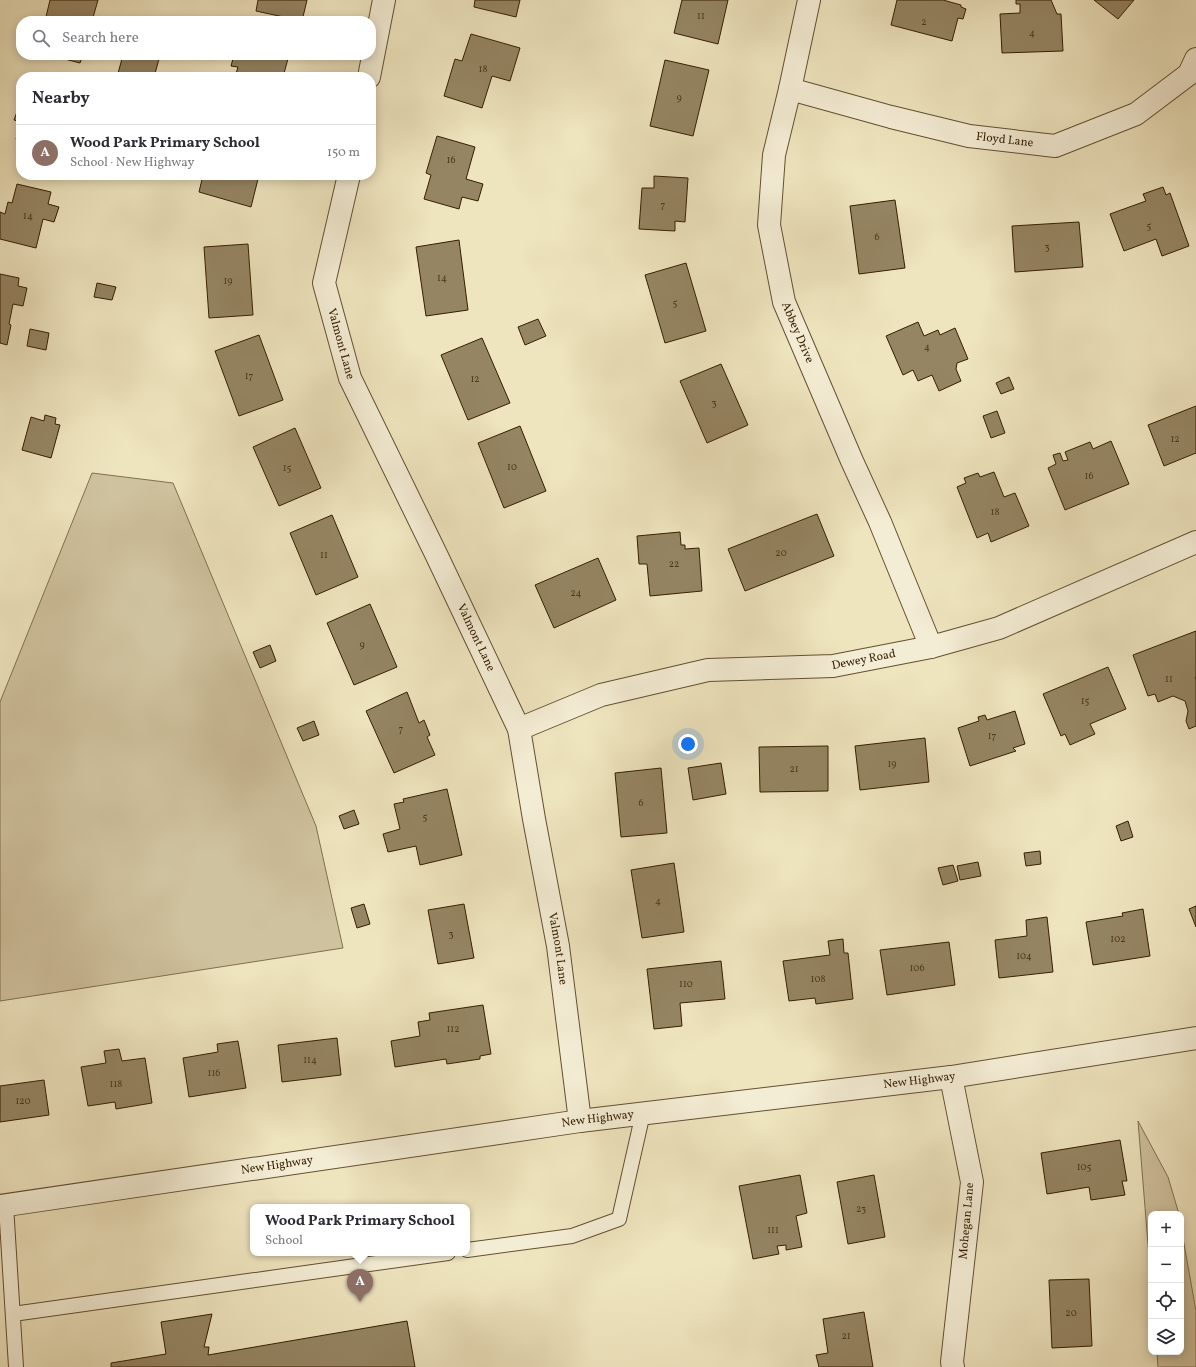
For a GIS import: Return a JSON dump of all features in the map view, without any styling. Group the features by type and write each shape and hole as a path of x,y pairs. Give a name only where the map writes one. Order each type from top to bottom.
{"street":[{"path":"376,41 384,0"},
{"name":"Abbey Drive","path":"809,0 774,155 769,225 784,302 852,461 880,522 931,647"},
{"name":"Floyd Lane","path":"790,88 891,117 969,136 1055,146 1136,114 1189,74 1196,59"},
{"path":"370,72 372,60"},
{"name":"Valmont Lane","path":"348,180 324,283 350,378 433,547 519,729 558,946 580,1121"},
{"name":"Dewey Road","path":"519,729 601,695 708,670 833,666 931,647 999,628 1196,542"},
{"name":"New Highway","path":"3,1206 580,1121 951,1077 1196,1038"},
{"name":"Mohegan Lane","path":"951,1077 972,1182 953,1355 953,1367"}],"lane":[{"path":"470,1250 572,1236 619,1219 643,1113"},
{"path":"3,1206 13,1314 16,1367"},
{"path":"13,1314 427,1256"}],"shaded area":[{"path":"92,473 173,483 316,826 343,948 0,1001 0,702"},
{"path":"1138,1121 1168,1177 1178,1211 1148,1211 1148,1244"},
{"path":"1184,1244 1196,1311 1196,1367 1158,1367 1157,1355 1184,1355"}],"building":[{"path":"50,0 98,0 93,16 46,16"},
{"path":"258,0 307,0 303,16 279,16 256,11"},
{"path":"475,0 520,0 516,17 474,7"},
{"path":"682,0 728,0 718,44 674,33"},
{"path":"897,0 943,0 961,5 961,7 966,9 963,19 958,18 952,41 891,25"},
{"path":"1016,0 1051,0 1057,14 1061,14 1063,51 1002,53 1000,14 1020,13 1020,4 1016,4"},
{"path":"1094,0 1134,0 1118,19"},
{"path":"471,34 520,48 510,81 492,76 482,108 444,96 455,59 462,61"},
{"path":"68,60 81,60 80,63"},
{"path":"122,60 159,60 155,72 118,72"},
{"path":"233,60 288,60 284,72 236,72 238,67 231,66"},
{"path":"665,60 709,70 693,136 650,126"},
{"path":"437,136 475,147 466,179 483,184 478,201 462,197 459,209 424,199 431,175 426,173"},
{"path":"654,176 688,178 685,222 675,221 675,231 639,229 642,188 654,188"},
{"path":"202,180 258,180 251,207 199,192"},
{"path":"17,184 51,192 48,204 59,207 54,222 43,219 36,248 0,239 0,212 5,214 8,202 12,203"},
{"path":"1163,187 1166,195 1170,193 1189,246 1162,256 1156,239 1124,251 1110,214 1146,201 1143,194"},
{"path":"895,200 905,268 859,274 850,206"},
{"path":"1079,222 1083,267 1015,272 1012,226"},
{"path":"459,240 468,310 426,316 416,247"},
{"path":"248,244 253,315 209,318 204,247"},
{"path":"686,263 706,331 665,343 645,275"},
{"path":"0,274 19,278 18,286 27,288 23,306 13,304 7,345 0,343"},
{"path":"97,283 116,287 112,300 94,297"},
{"path":"538,319 546,336 525,345 518,327"},
{"path":"918,322 924,336 938,330 940,335 955,328 968,359 957,363 956,369 961,381 939,391 932,375 918,381 913,370 903,375 886,336"},
{"path":"30,329 49,333 46,350 27,346"},
{"path":"259,335 283,400 239,416 215,351"},
{"path":"482,338 510,403 468,420 441,355"},
{"path":"721,364 748,425 707,443 680,381"},
{"path":"1009,377 1014,389 1001,394 996,383"},
{"path":"1196,406 1196,453 1164,466 1148,425"},
{"path":"997,411 1005,433 991,438 983,416"},
{"path":"45,415 56,418 55,424 60,425 51,458 22,450 31,417 44,421"},
{"path":"520,426 546,491 504,508 478,443"},
{"path":"295,428 321,488 279,506 253,447"},
{"path":"1111,441 1129,484 1065,510 1048,468 1056,464 1053,455 1060,453 1063,461 1068,460 1065,452 1090,442 1093,449"},
{"path":"994,472 1004,497 1015,493 1029,526 991,542 988,533 977,538 957,487 966,483 964,478 978,473 980,477"},
{"path":"817,514 834,556 745,591 728,549"},
{"path":"332,515 358,577 316,595 290,533"},
{"path":"680,532 681,545 685,545 685,549 699,548 702,591 650,596 647,564 639,564 637,536"},
{"path":"598,558 616,600 554,628 535,585"},
{"path":"370,604 397,667 354,685 327,623"},
{"path":"1196,631 1196,726 1189,729 1186,721 1188,711 1185,701 1173,696 1158,702 1155,694 1148,696 1133,655"},
{"path":"270,645 276,661 260,668 253,652"},
{"path":"1108,667 1126,709 1090,724 1095,734 1070,745 1065,734 1061,736 1043,694"},
{"path":"407,692 419,723 424,720 430,735 427,737 435,755 394,773 366,711"},
{"path":"1015,711 1025,744 1013,748 1016,751 970,766 958,728 979,721 978,717 985,715 987,720"},
{"path":"314,721 319,735 303,741 297,728"},
{"path":"925,738 929,782 860,790 855,746"},
{"path":"828,746 828,791 760,792 759,747"},
{"path":"721,763 726,794 693,800 688,768"},
{"path":"661,768 667,833 621,837 615,773"},
{"path":"447,789 462,855 420,865 416,846 388,852 383,834 400,829 394,804 404,802 403,799"},
{"path":"354,810 359,824 344,829 339,816"},
{"path":"1128,821 1133,837 1121,841 1116,826"},
{"path":"1040,851 1041,864 1026,866 1024,853"},
{"path":"978,862 981,876 960,880 957,866"},
{"path":"674,863 684,932 642,938 631,870"},
{"path":"953,865 958,881 943,885 938,868"},
{"path":"364,904 370,924 357,928 351,908"},
{"path":"464,904 474,958 438,964 428,910"},
{"path":"1196,906 1196,927 1189,909"},
{"path":"1143,909 1150,956 1093,965 1086,922 1123,916 1122,913"},
{"path":"1047,917 1053,972 999,978 995,940 1027,936 1026,920"},
{"path":"843,939 844,953 848,953 853,999 816,1004 815,998 789,1001 783,961 830,955 828,941"},
{"path":"949,942 955,985 887,995 880,950"},
{"path":"721,961 725,999 680,1003 682,1026 654,1029 647,969"},
{"path":"483,1005 491,1054 480,1056 480,1059 447,1064 446,1059 395,1067 391,1041 420,1036 418,1022 430,1020 429,1013"},
{"path":"337,1038 341,1075 282,1082 278,1045"},
{"path":"238,1041 246,1088 189,1097 183,1058 218,1052 217,1044"},
{"path":"119,1049 122,1061 145,1058 152,1103 116,1109 115,1102 88,1106 81,1067 106,1063 104,1051"},
{"path":"44,1080 49,1115 0,1122 0,1086"},
{"path":"1120,1140 1127,1181 1122,1181 1125,1195 1091,1200 1089,1187 1047,1194 1041,1153"},
{"path":"800,1175 807,1213 796,1216 802,1247 786,1250 786,1245 777,1246 779,1254 753,1259 739,1186"},
{"path":"874,1175 885,1237 848,1244 837,1182"},
{"path":"1089,1279 1092,1346 1052,1348 1049,1280"},
{"path":"864,1312 873,1367 819,1367 816,1355 828,1353 823,1319"},
{"path":"212,1314 204,1347 209,1347 208,1355 407,1321 415,1367 111,1367 111,1363 166,1354 161,1322"}],"place":[{"name":"Wood Park Primary School","path":"360,1302"}]}
